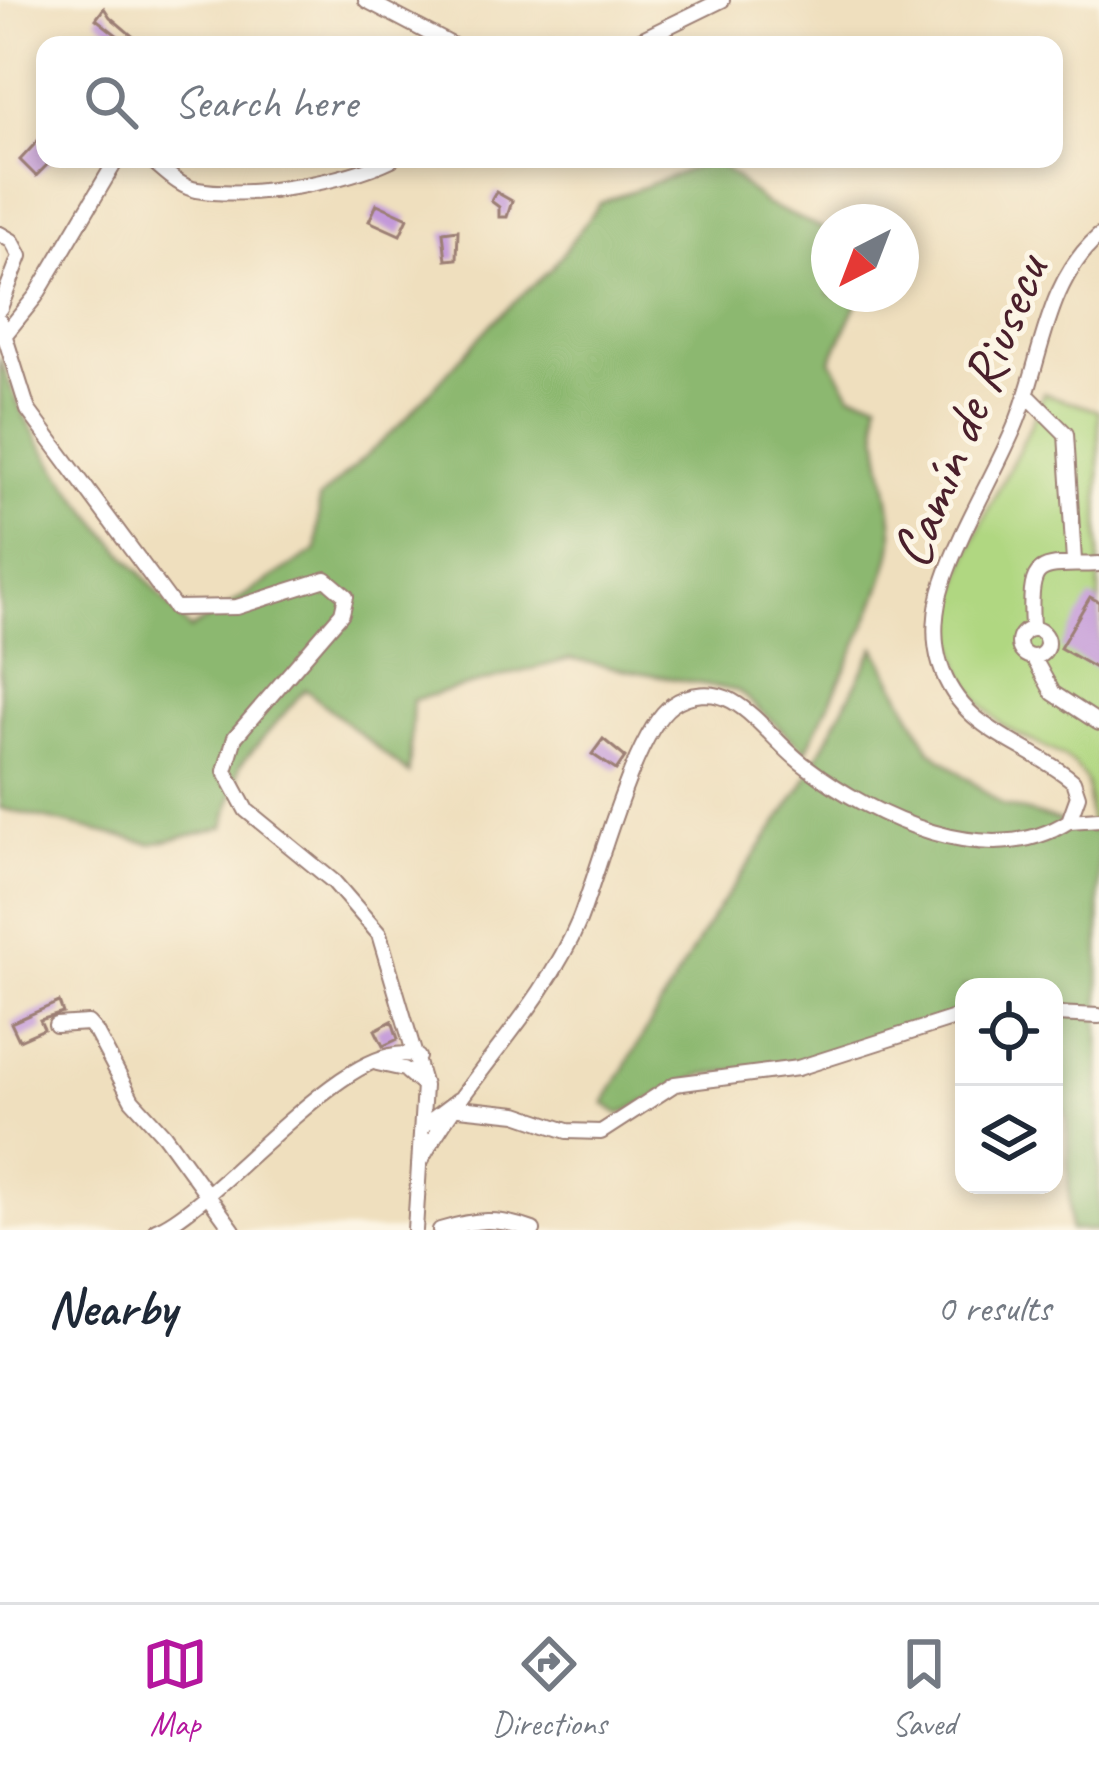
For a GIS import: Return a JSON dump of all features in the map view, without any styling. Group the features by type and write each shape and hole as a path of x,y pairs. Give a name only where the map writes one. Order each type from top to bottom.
{"street":[{"path":"366,0 435,36"},
{"path":"648,36 721,0"},
{"path":"112,168 36,296 1,329 23,398 42,431 175,608 237,607 312,582 333,581 346,596 334,625 236,737 225,772 246,810 370,920 418,1057 424,1093 415,1230"},
{"path":"164,168 199,190 314,184 356,177 374,168"},
{"path":"0,234 12,241 20,256 0,308"},
{"name":"Camín de Riusecu","path":"1069,821 1078,796 1073,781 999,739 967,711 940,666 935,641 942,584 1028,396 1061,283 1099,236"},
{"path":"1028,396 1066,434 1074,562"},
{"path":"1099,564 1049,563 1031,587 1032,628 1041,631 1047,642 1034,657 1053,693 1099,723"},
{"path":"419,1164 577,925 633,774 657,722 675,702 709,693 729,700 842,791 934,832 1000,839 1048,832 1069,821 1099,819"},
{"path":"1063,1014 1099,1016"},
{"path":"384,1064 424,1093 567,1131 601,1132 675,1084 798,1068 955,1018"},
{"path":"56,1025 88,1024 96,1031 132,1100 233,1230"},
{"path":"156,1230 184,1216 298,1113 405,1052 418,1057"},
{"path":"422,1127 459,1103"},
{"path":"422,1127 431,1130 447,1123"},
{"path":"440,1230 479,1218 502,1219 533,1230"}],"green space":[{"path":"694,168 724,168 765,204 811,223 811,312 853,312 831,360 851,394 878,400 878,435 893,537 871,612 806,751 738,691 570,659 413,700 409,774 305,689 240,765 224,827 152,844 0,808 0,357 33,432 56,468 190,630 317,550 319,499 403,422 493,322 551,269 600,203"},
{"path":"1043,393 1099,411 1099,830 1092,831 1088,790 1081,773 1062,756 1000,723 968,683 954,642 955,600 967,558"},
{"path":"875,647 930,750 1002,805 1099,832 1099,1230 1070,1230 1063,978 955,978 955,1016 806,1063 704,1074 620,1114 604,1103 711,919 802,787"}],"building":[{"path":"104,8 132,36 118,36 96,19"},
{"path":"36,143 36,168 44,168 36,176 20,160"},
{"path":"496,192 512,201 507,217 499,217 499,207 491,201"},
{"path":"377,204 408,218 400,235 369,221"},
{"path":"458,230 457,259 446,260 443,232"},
{"path":"1090,597 1099,602 1099,670 1060,648"},
{"path":"603,739 625,757 616,770 592,754"},
{"path":"59,1002 63,1013 40,1020 44,1029 19,1040 11,1023"},
{"path":"392,1021 398,1039 383,1046 375,1030"}]}
